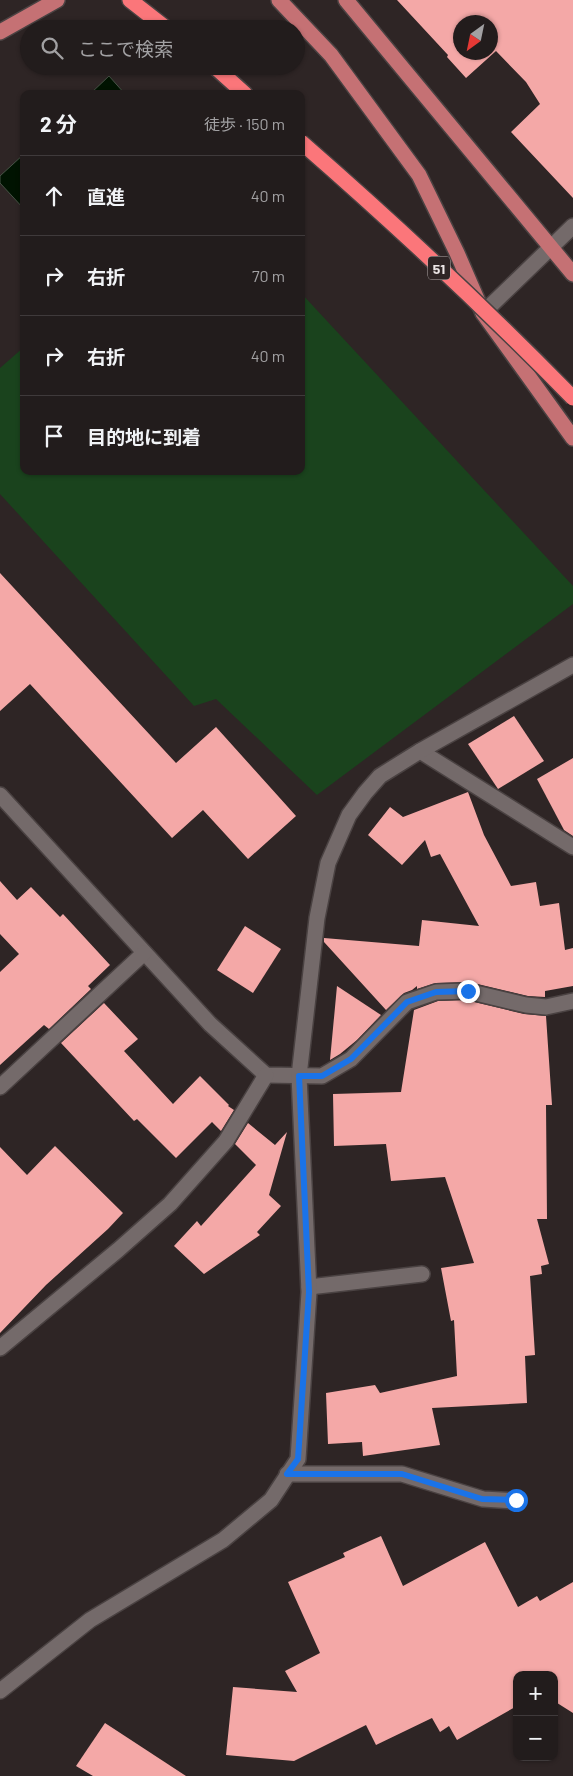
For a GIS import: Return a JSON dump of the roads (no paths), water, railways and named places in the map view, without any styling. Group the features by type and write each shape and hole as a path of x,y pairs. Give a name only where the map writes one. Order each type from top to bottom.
{"highway":[{"path":"130,0 156,20"},
{"path":"224,75 241,90"},
{"name":"51","path":"305,146 366,199 525,349 573,398"}],"main road":[{"path":"21,20 57,0"},
{"name":"51","path":"279,0 298,20"},
{"path":"346,0 573,274"},
{"path":"0,32 20,21"},
{"name":"51","path":"305,28 331,55 419,175 457,253 483,313 573,438"}],"street":[{"path":"483,313 573,226"},
{"path":"0,1691 90,1620 223,1540 271,1500 298,1459 309,1287 299,1076 317,918 328,863 349,815 380,776 420,751 573,665"},
{"path":"420,751 573,847"},
{"path":"0,795 210,1024 266,1075 322,1076 351,1059 407,1002 436,992 468,991 546,1008 573,1000"},
{"path":"0,1087 144,953"},
{"path":"0,1348 170,1204 226,1141 266,1075"},
{"path":"309,1287 422,1274"},
{"path":"287,1474 402,1474 482,1499 516,1500"}]}
